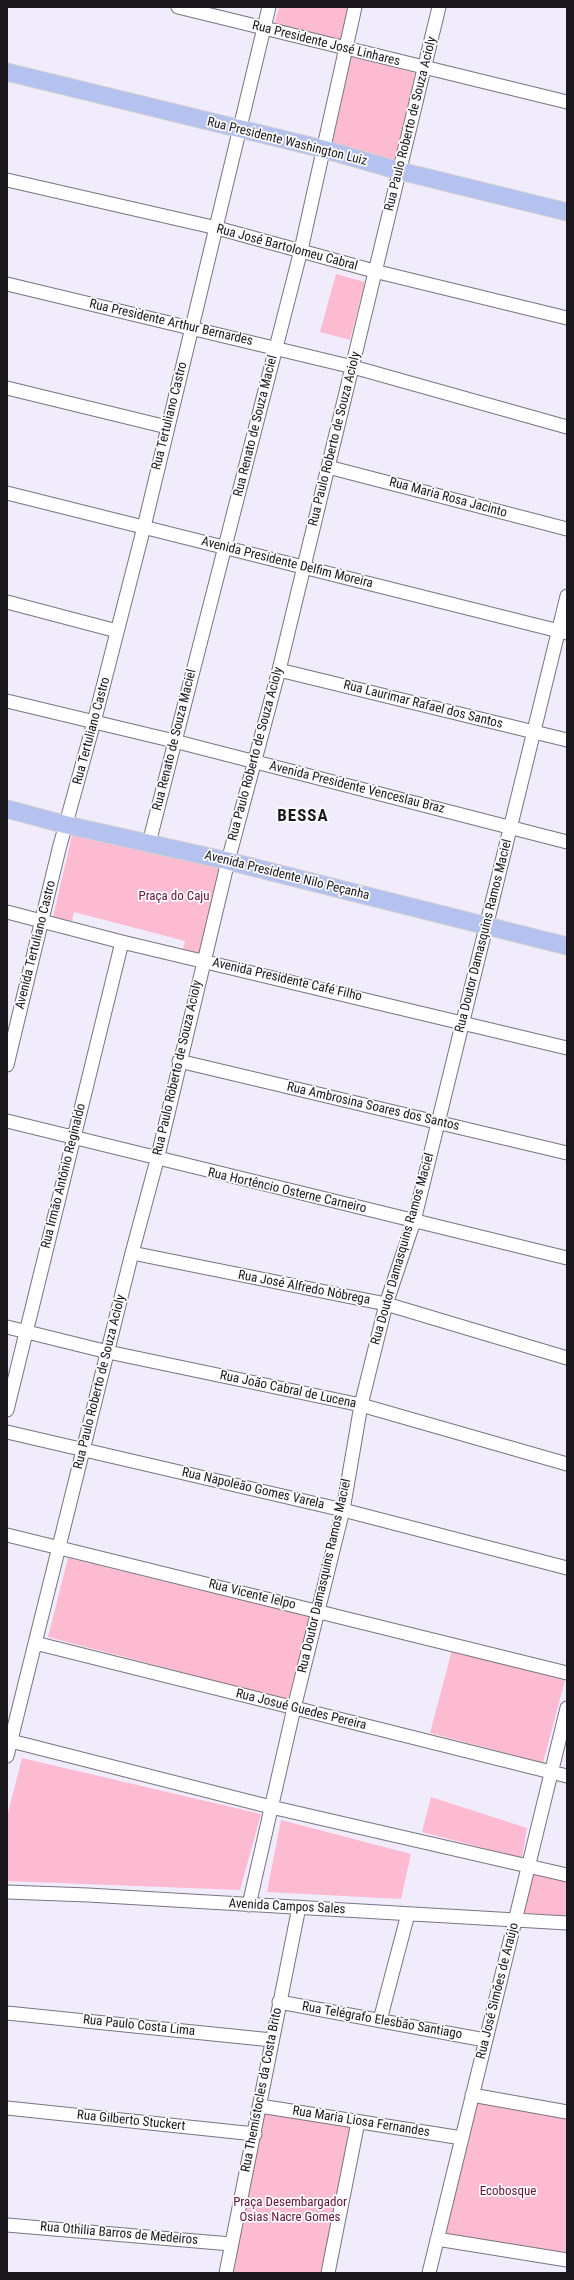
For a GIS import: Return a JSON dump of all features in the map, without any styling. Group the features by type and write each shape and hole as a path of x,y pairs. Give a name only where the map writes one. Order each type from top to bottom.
{"main road":[{"name":"Rua Presidente Washington Luiz","path":"7,72 323,149 400,171 567,212"},
{"name":"Avenida Presidente Nilo Peçanha","path":"7,809 67,825 228,861 567,946"}],"street":[{"name":"Rua Presidente José Linhares","path":"178,7 567,102"},
{"name":"Rua Tertuliano Castro","path":"67,825 144,527 167,427 193,329 269,7"},
{"name":"Rua Renato de Souza Maciel","path":"150,843 174,741 226,548 274,347 301,250 355,7"},
{"name":"Rua Paulo Roberto de Souza Acioly","path":"7,1756 9,1740 84,1449 132,1253 157,1160 203,960 279,670 353,367 374,271 400,171 439,7"},
{"name":"Rua José Bartolomeu Cabral","path":"7,180 217,228 374,271 567,318"},
{"name":"Rua Presidente Arthur Bernardes","path":"7,284 353,367 567,427"},
{"path":"7,388 167,427"},
{"name":"Rua Maria Rosa Jacinto","path":"328,467 567,529"},
{"name":"Avenida Presidente Delfim Moreira","path":"7,493 563,631"},
{"name":"Rua Doutor Damasquins Ramos Maciel","path":"249,1905 294,1708 343,1510 361,1405 386,1304 414,1221 488,926 534,732 563,631 567,596"},
{"path":"7,602 117,631"},
{"name":"Rua Laurimar Rafael dos Santos","path":"279,670 567,740"},
{"name":"Avenida Presidente Venceslau Braz","path":"7,701 174,741 567,842"},
{"name":"Avenida Tertuliano Castro","path":"7,1065 12,1022 42,921 67,825"},
{"name":"Avenida Presidente Café Filho","path":"7,912 122,942 203,960 567,1048"},
{"name":"Rua Irmão Antônio Reginaldo","path":"7,1410 122,942"},
{"name":"Rua Ambrosina Soares dos Santos","path":"180,1061 567,1153"},
{"name":"Rua Hortêncio Osterne Carneiro","path":"7,1121 157,1160 567,1258"},
{"name":"Rua José Alfredo Nóbrega","path":"132,1253 386,1304 567,1358"},
{"name":"Rua João Cabral de Lucena","path":"7,1327 108,1352 361,1405 567,1464"},
{"name":"Rua Napoleão Gomes Varela","path":"7,1432 343,1510 567,1568"},
{"name":"Rua Vicente Ielpo","path":"7,1535 58,1546 567,1673"},
{"name":"Rua Josué Guedes Pereira","path":"35,1643 567,1776"},
{"name":"Rua José Simões de Araújo","path":"429,2273 567,1708"},
{"path":"9,1740 271,1806 567,1875"},
{"name":"Avenida Campos Sales","path":"7,1892 88,1894 249,1905 567,1923"},
{"name":"Rua Themístocles da Costa Brito","path":"226,2273 255,2134 279,2002 299,1907"},
{"path":"380,2020 408,1914"},
{"name":"Rua Telégrafo Elesbão Santiago","path":"279,2002 485,2040"},
{"name":"Rua Paulo Costa Lima","path":"7,2013 272,2040"},
{"path":"472,2095 567,2112"},
{"name":"Rua Maria Liosa Fernandes","path":"260,2106 462,2138"},
{"name":"Rua Gilberto Stuckert","path":"7,2108 255,2134"},
{"path":"328,2273 358,2122"},
{"name":"Rua Othilia Barros de Medeiros","path":"7,2225 231,2244"},
{"path":"437,2239 567,2260"}],"green space":[{"path":"279,7 352,7 343,43 274,25"},
{"path":"351,57 415,73 396,160 332,145"},
{"path":"336,274 365,282 350,340 320,332"},
{"name":"Praça do Caju","path":"73,831 224,867 201,953 183,949 185,941 74,912 72,921 53,917"},
{"path":"68,1558 310,1617 288,1700 48,1637"},
{"path":"452,1650 565,1680 543,1763 430,1733"},
{"path":"22,1758 261,1814 240,1890 7,1881 7,1817"},
{"path":"431,1797 527,1828 522,1858 422,1832"},
{"path":"281,1820 411,1854 401,1899 267,1892"},
{"path":"532,1872 567,1880 567,1916 523,1913"},
{"name":"Ecobosque","path":"472,2095 567,2112 567,2260 437,2239"},
{"name":"Praça Desembargador Osias Nacre Gomes","path":"264,2112 352,2126 324,2273 233,2273"}],"district":[{"name":"BESSA","path":"303,817"}]}
